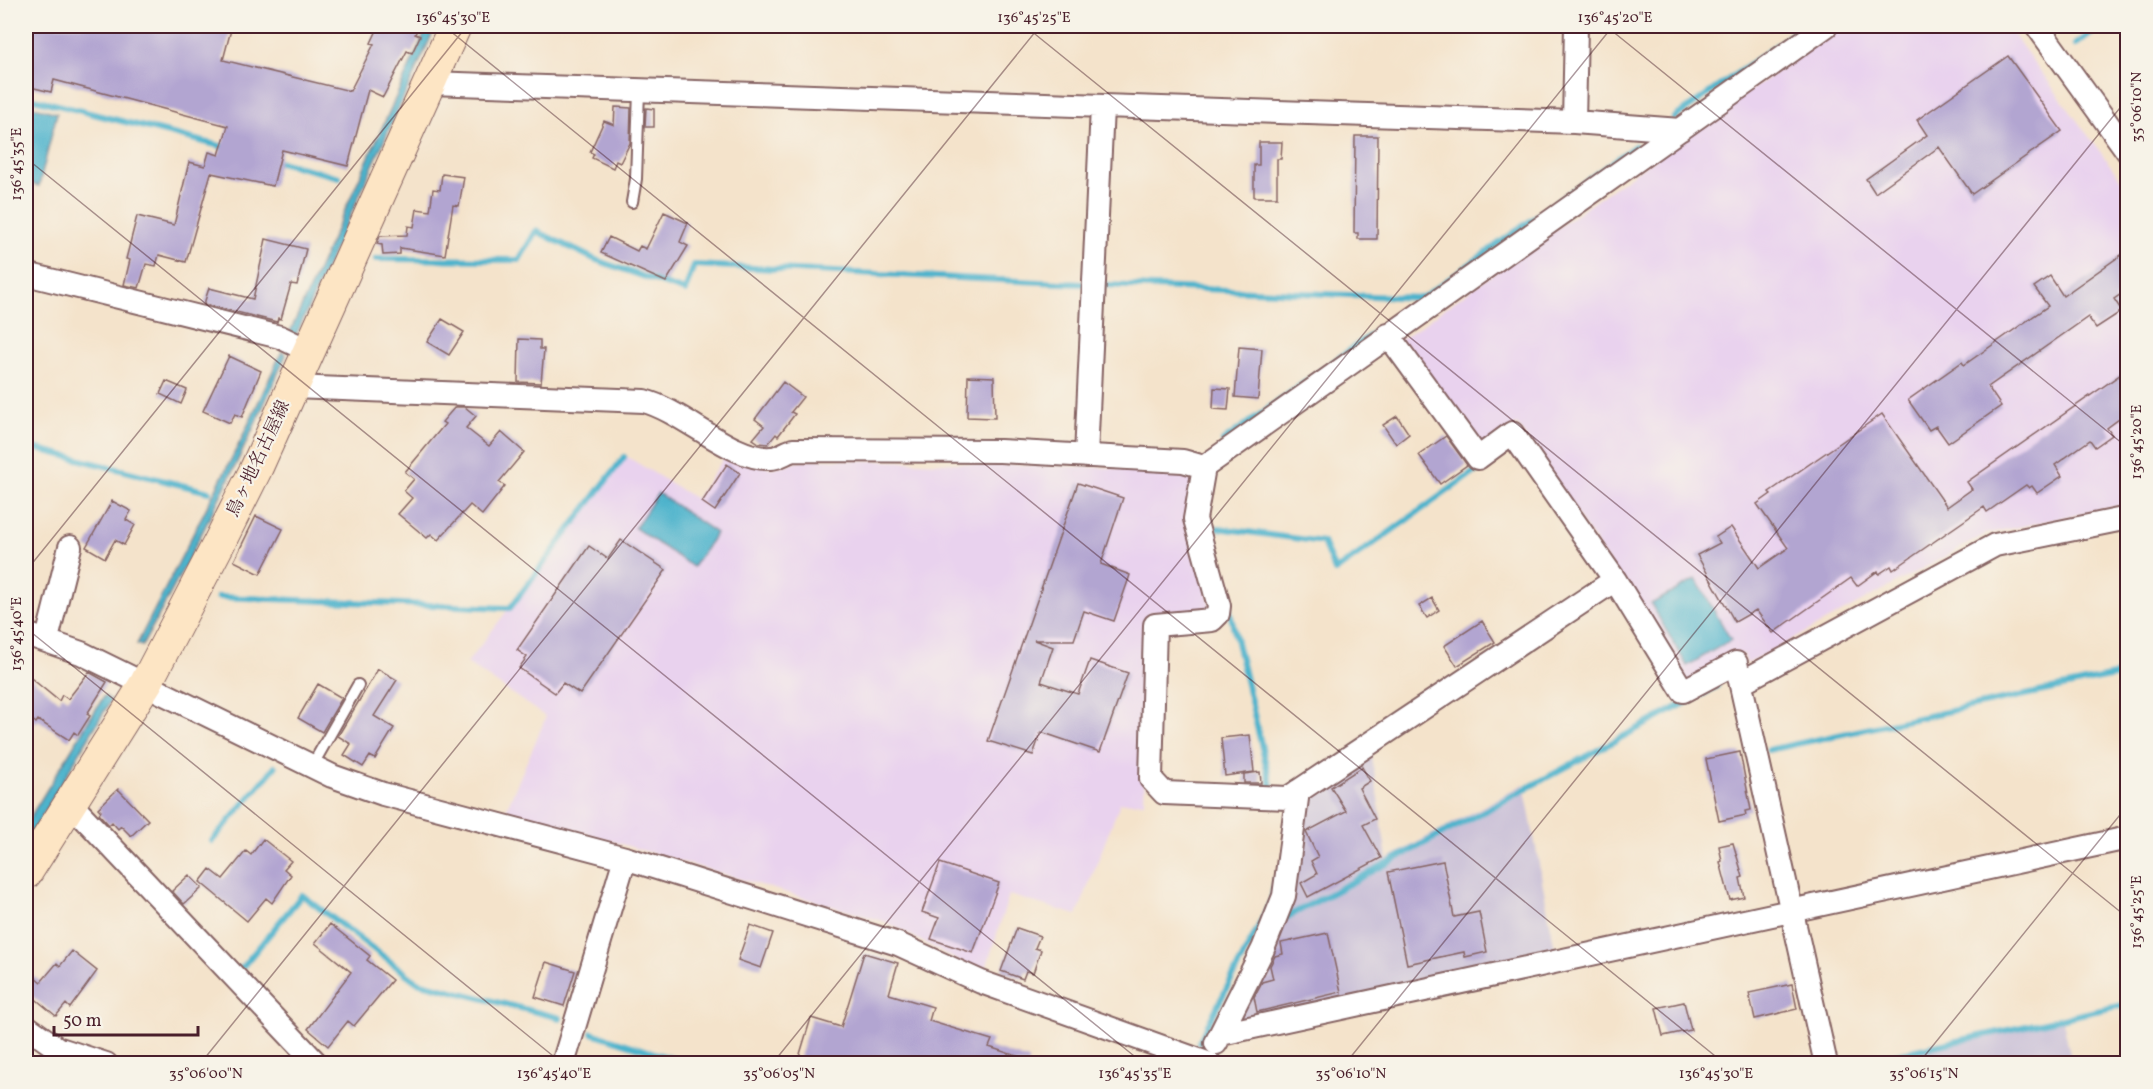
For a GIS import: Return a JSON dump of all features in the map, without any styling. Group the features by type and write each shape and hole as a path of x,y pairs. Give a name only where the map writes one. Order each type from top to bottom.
{"main road":[{"name":"鳥ヶ地名古屋線","path":"26,873 146,683 251,480 455,26"}],"street":[{"path":"1574,122 1576,26"},
{"path":"1615,580 1288,798 1164,793 1151,779 1155,625 1212,620 1218,614 1219,606 1199,543 1195,519 1204,467 1826,26"},
{"path":"2037,26 2127,152"},
{"path":"430,83 1574,122 1680,130"},
{"path":"1086,456 1102,107"},
{"path":"26,273 280,337 309,351"},
{"path":"1388,335 1478,458 1512,433 1615,580 1683,691 1736,663 1826,1064"},
{"path":"293,387 644,401 660,405 736,451 771,458 793,450 1000,451 1183,461 1204,467"},
{"path":"1742,682 1995,545 2127,518"},
{"path":"48,639 70,547"},
{"path":"26,634 48,639 146,683 312,766 383,794 625,858 898,944 981,982 1207,1063 1263,949 1284,896 1298,791"},
{"path":"71,804 317,1064"},
{"path":"1221,1034 2127,838"},
{"path":"563,1064 625,858"},
{"path":"26,1026 57,1048 106,1064"}],"lane":[{"path":"632,202 636,179 639,90"},
{"path":"312,766 358,685"}],"shaded area":[{"path":"1841,26 2007,26 2127,188 2127,504 1986,534 1747,664 1743,653 1689,684 1517,424 1484,446 1474,442 1399,341"},
{"path":"726,455 771,468 813,459 1183,470 1192,481 1210,610 1202,615 1150,612 1144,802 1120,803 1077,915 1009,895 984,975 886,922 506,810 546,717 467,663 626,456 696,499"},
{"path":"1371,751 1387,859 1524,784 1556,955 1230,1024 1308,792"},
{"path":"2063,1021 2072,1063 1865,1063"}],"water":[{"path":"428,26 436,26 296,335 290,332"},
{"path":"27,105 57,113 39,186 26,182"},
{"path":"282,351 286,355 217,502 142,646 137,644 241,440"},
{"path":"658,493 716,533 693,567 635,528"},
{"path":"1696,579 1731,640 1687,666 1651,604"},
{"path":"104,696 111,700 26,843 26,824"}],"building":[{"path":"26,26 232,26 223,60 350,91 374,44 371,43 379,26 419,26 415,34 420,36 412,53 407,51 383,97 368,90 348,166 282,150 273,186 211,173 186,262 159,255 156,266 146,264 139,288 124,285 130,260 126,259 137,216 174,225 189,162 205,166 209,152 219,155 228,126 54,80 51,92 26,86"},
{"path":"2008,56 2062,131 1972,194 1939,147 1875,193 1866,179 1927,135 1917,120"},
{"path":"615,107 631,108 630,143 620,163 616,161 613,168 592,158 594,154 590,152 604,121 614,125"},
{"path":"646,108 654,109 654,127 645,127"},
{"path":"1355,136 1378,136 1377,239 1358,239 1358,233 1354,233"},
{"path":"1259,142 1282,142 1281,159 1277,159 1277,197 1254,197 1254,165 1259,165"},
{"path":"442,174 464,177 459,206 453,205 445,255 400,248 400,254 383,255 382,245 377,244 380,236 407,235 408,226 414,227 417,209 430,211 433,189 440,190"},
{"path":"664,212 688,223 680,242 688,246 666,282 601,253 609,237 637,251 640,246 646,249"},
{"path":"266,239 306,249 297,285 291,284 281,319 278,318 277,322 204,304 209,288 253,299"},
{"path":"2127,251 2127,290 2114,299 2122,311 2096,328 2088,317 1988,387 2001,406 1948,443 1936,426 1929,430 1908,400 1962,362 1964,365 2048,306 2034,287 2050,276 2063,296"},
{"path":"442,319 464,332 449,355 427,342"},
{"path":"519,339 540,340 540,349 544,349 541,383 518,382"},
{"path":"1239,347 1262,349 1258,399 1235,397"},
{"path":"229,356 261,371 242,417 235,414 230,423 203,411"},
{"path":"2127,370 2127,413 2107,428 2112,435 2095,447 2090,440 2055,465 2062,476 2037,493 2032,486 2029,488 2026,485 1987,512 1984,507 1893,570 1891,566 1879,574 1878,571 1857,586 1851,578 1773,633 1756,610 1735,622 1697,555 1720,543 1716,537 1731,527 1759,568 1788,548 1757,504 1771,494 1769,492 1882,414 1947,507 1972,489 1967,482"},
{"path":"968,376 994,377 995,418 967,417"},
{"path":"166,381 187,390 181,404 160,394"},
{"path":"783,382 803,397 791,412 795,414 778,436 776,434 768,444 759,443 753,439 764,426 755,419"},
{"path":"1214,388 1230,389 1228,410 1213,409"},
{"path":"455,407 465,407 476,416 466,428 489,446 501,432 524,452 499,482 505,486 482,515 470,505 438,540 431,534 427,538 398,514 412,498 404,491 414,479 405,472 445,424 442,422"},
{"path":"1397,416 1409,434 1396,444 1383,425"},
{"path":"1446,436 1467,465 1440,484 1419,455"},
{"path":"727,464 740,473 715,511 702,502"},
{"path":"1078,483 1123,498 1101,564 1130,575 1114,621 1084,611 1074,640 1034,640 1053,647 1041,682 1078,694 1090,660 1128,673 1100,752 1041,732 1033,755 988,741"},
{"path":"112,501 131,511 126,520 135,525 124,545 115,540 105,558 86,547"},
{"path":"256,516 283,529 260,574 234,561"},
{"path":"621,540 666,570 580,694 563,683 555,693 519,668 527,657 517,650 589,546 608,559"},
{"path":"1432,598 1439,610 1427,618 1419,606"},
{"path":"1482,621 1495,642 1457,666 1444,646"},
{"path":"378,669 397,680 374,716 394,728 375,759 370,756 363,767 344,755 351,744 338,736"},
{"path":"89,672 107,682 87,714 90,716 78,735 74,732 69,740 38,720 36,723 26,715 26,674 59,701 62,695 68,699"},
{"path":"318,684 342,698 322,732 298,718"},
{"path":"1250,735 1254,772 1225,776 1221,738"},
{"path":"1740,752 1751,810 1745,811 1746,815 1719,821 1706,759"},
{"path":"1362,767 1370,781 1359,788 1375,819 1363,825 1381,858 1308,897 1301,883 1317,874 1311,861 1318,857 1306,832 1346,811 1331,787"},
{"path":"1260,772 1261,783 1244,783 1244,774"},
{"path":"118,789 148,820 131,836 121,826 118,829 112,822 109,825 99,814 101,811 98,808"},
{"path":"263,839 291,861 284,869 291,875 272,903 266,898 247,921 200,882 210,869 223,879 246,851 251,855"},
{"path":"1733,843 1743,877 1740,878 1744,897 1730,900 1720,862 1722,861 1719,846"},
{"path":"1443,861 1454,917 1479,912 1487,952 1465,957 1464,952 1407,964 1388,872"},
{"path":"940,863 999,883 973,953 931,939 939,918 922,912"},
{"path":"189,875 202,888 184,904 172,891"},
{"path":"330,924 370,956 367,960 392,980 354,1026 348,1021 328,1046 308,1029 351,972 315,943"},
{"path":"750,925 773,933 761,968 738,960"},
{"path":"1017,928 1040,936 1035,948 1041,950 1033,973 1026,971 1023,979 1001,971"},
{"path":"1328,933 1341,992 1257,1012 1254,997 1262,982 1273,979 1270,966 1275,956 1283,954 1281,943"},
{"path":"72,951 97,971 70,1008 66,1004 56,1016 26,991 26,970 41,982 57,963 60,966"},
{"path":"864,953 898,963 889,994 933,1007 929,1021 992,1040 989,1047 1029,1060 1029,1064 797,1064 811,1018 841,1027"},
{"path":"546,962 575,971 564,1006 535,997"},
{"path":"1792,984 1797,1009 1755,1019 1749,993"},
{"path":"1684,1002 1691,1030 1663,1036 1656,1008"}],"waterway":[{"path":"1674,118 1804,26"},
{"path":"2075,45 2102,26"},
{"path":"26,97 228,148"},
{"path":"1223,441 1635,146"},
{"path":"272,160 339,177"},
{"path":"376,259 519,260 536,231 596,260 685,291 694,265 1082,284"},
{"path":"1104,285 1421,298"},
{"path":"26,446 209,492"},
{"path":"218,597 510,608 624,457"},
{"path":"1218,528 1323,542 1335,571 1484,465"},
{"path":"1228,604 1272,790"},
{"path":"1768,750 2128,673"},
{"path":"1287,917 1717,686"},
{"path":"212,841 275,767"},
{"path":"1199,1042 1265,914 1272,899 1275,880"},
{"path":"239,971 302,895 417,982 560,1018"},
{"path":"1851,1064 2128,1004"},
{"path":"592,1033 689,1064"}]}
